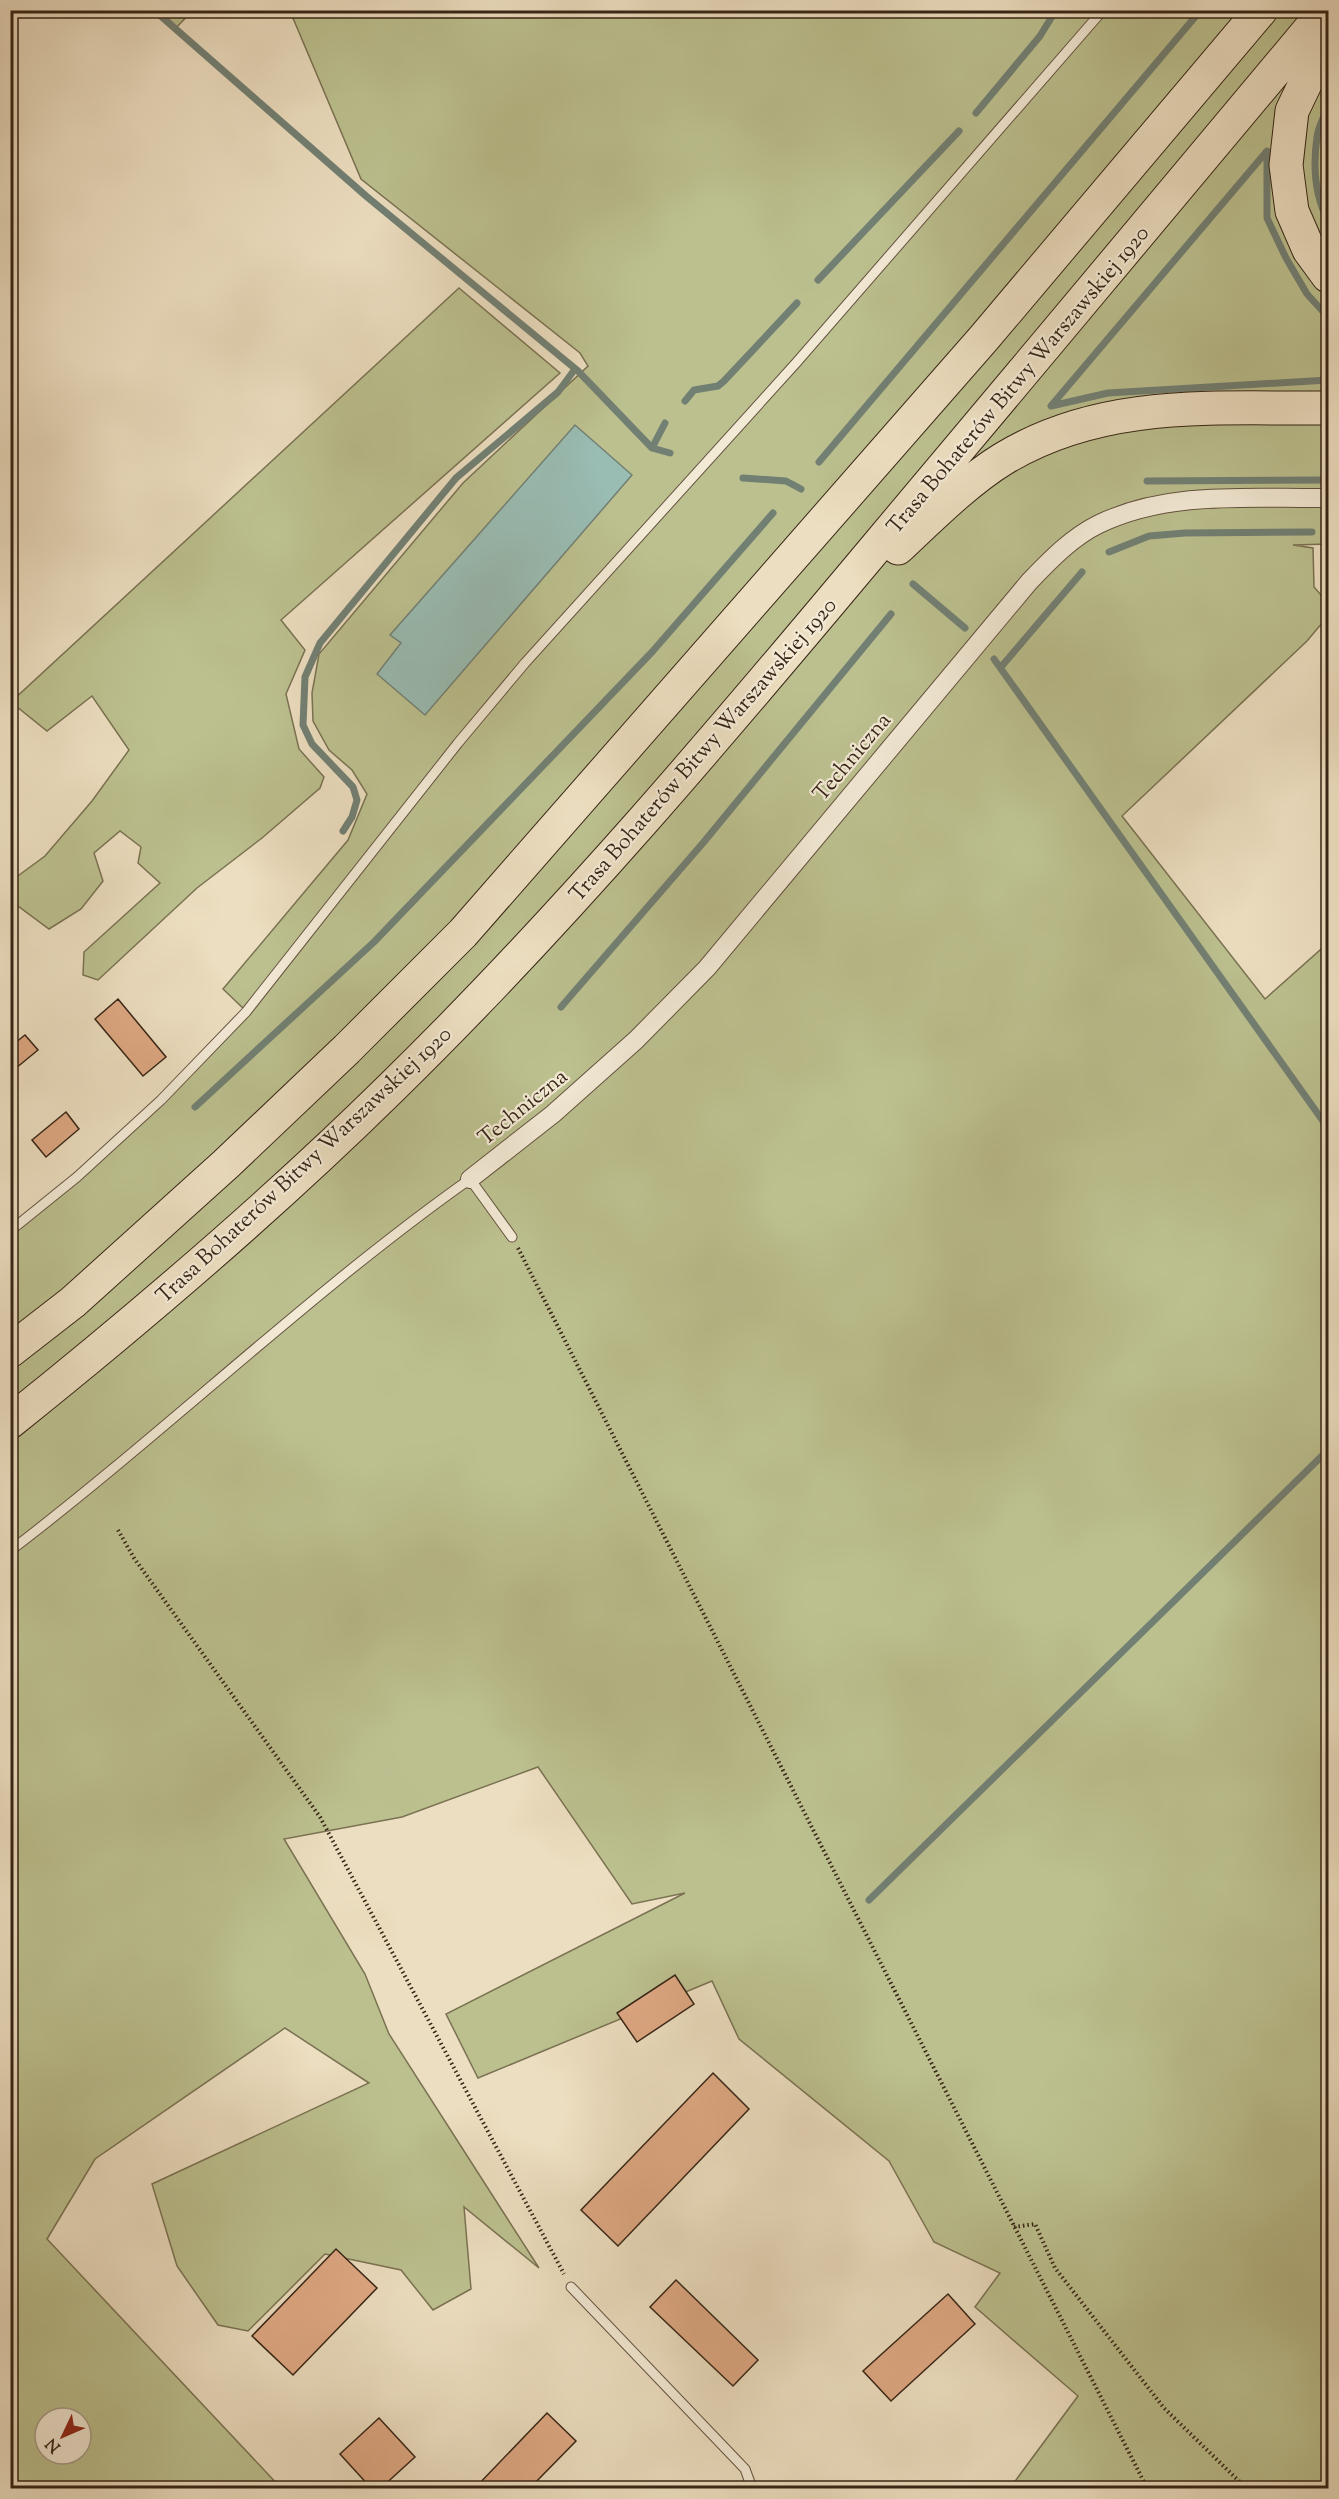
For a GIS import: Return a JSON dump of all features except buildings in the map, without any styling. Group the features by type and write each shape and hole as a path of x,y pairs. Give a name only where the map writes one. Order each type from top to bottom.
{"highway":[{"path":"10,1351 74,1302 226,1164 347,1049 463,933 984,338 1261,10"},
{"name":"Trasa Bohaterów Bitwy Warszawskiej 1920","path":"10,1422 100,1350 258,1212 390,1089 512,964 654,811 1326,10"},
{"path":"1329,36 1322,45 1292,111 1286,165 1292,211 1309,250 1329,276"},
{"path":"792,648 943,507 1003,459 1063,430 1099,419 1159,410 1233,407 1329,408"}],"street":[{"name":"Techniczna","path":"470,1179 553,1114 636,1040 707,968 1029,582 1074,540 1097,525 1130,512 1170,502 1329,498"}],"lane":[{"path":"10,1231 77,1177 161,1100 246,1012 458,743 518,672 796,363 1102,10"},
{"path":"10,1551 89,1490 370,1253 470,1179 512,1237"},
{"path":"571,2287 745,2469 752,2488"}],"path":[{"path":"512,1237 1147,2488"},
{"path":"118,1530 134,1558 320,1817 571,2287"},
{"path":"1014,2227 1035,2224 1055,2268 1164,2408 1246,2488"}],"green space":[{"path":"154,11 192,11 175,29"},
{"path":"290,11 1328,11 1328,544 1293,545 1313,548 1314,587 1328,603 1328,616 1307,641 1122,816 1265,999 1328,943 1328,2488 1010,2488 1078,2396 975,2307 1000,2273 934,2242 889,2161 739,2039 712,1981 478,2078 446,2014 685,1893 632,1904 538,1767 402,1817 284,1839 365,1974 389,2034 539,2268 464,2207 471,2289 433,2310 401,2270 325,2254 248,2331 218,2325 177,2266 152,2184 369,2083 285,2028 95,2159 47,2239 281,2488 11,2488 11,1231 77,1177 246,1011 223,989 348,840 367,794 352,770 329,750 313,721 312,693 319,654 463,483 588,366 580,353 361,179"},
{"path":"459,288 560,373 281,620 305,650 286,694 299,749 324,777 320,788 262,838 197,888 98,980 83,975 84,952 160,883 138,863 141,847 120,831 94,853 103,881 81,909 49,929 14,903 11,881 45,856 92,801 129,750 92,696 47,731 11,702"}],"water":[{"path":"575,425 632,475 425,715 377,674 401,643 390,635"}],"waterway":[{"path":"154,10 366,196 578,371 652,448 670,453"},
{"path":"976,113 1040,36 1056,10"},
{"path":"819,462 1201,10"},
{"path":"1328,106 1320,125 1315,158 1320,201 1328,221"},
{"path":"818,280 959,131"},
{"path":"1328,317 1307,294 1286,258 1267,218 1267,151 1051,406 1108,393 1328,380"},
{"path":"685,401 694,390 718,386 724,381 797,303"},
{"path":"343,831 352,817 357,800 353,787 312,744 303,725 305,677 320,643 456,478 558,392 575,369"},
{"path":"652,448 665,423"},
{"path":"743,478 786,481 801,489"},
{"path":"1147,481 1328,480"},
{"path":"195,1107 374,942 652,652 773,513"},
{"path":"1109,552 1149,536 1185,533 1312,532"},
{"path":"1001,667 1082,572"},
{"path":"913,584 965,628"},
{"path":"561,1007 703,843 891,614"},
{"path":"994,659 1328,1128"},
{"path":"869,1900 1328,1450"}]}
